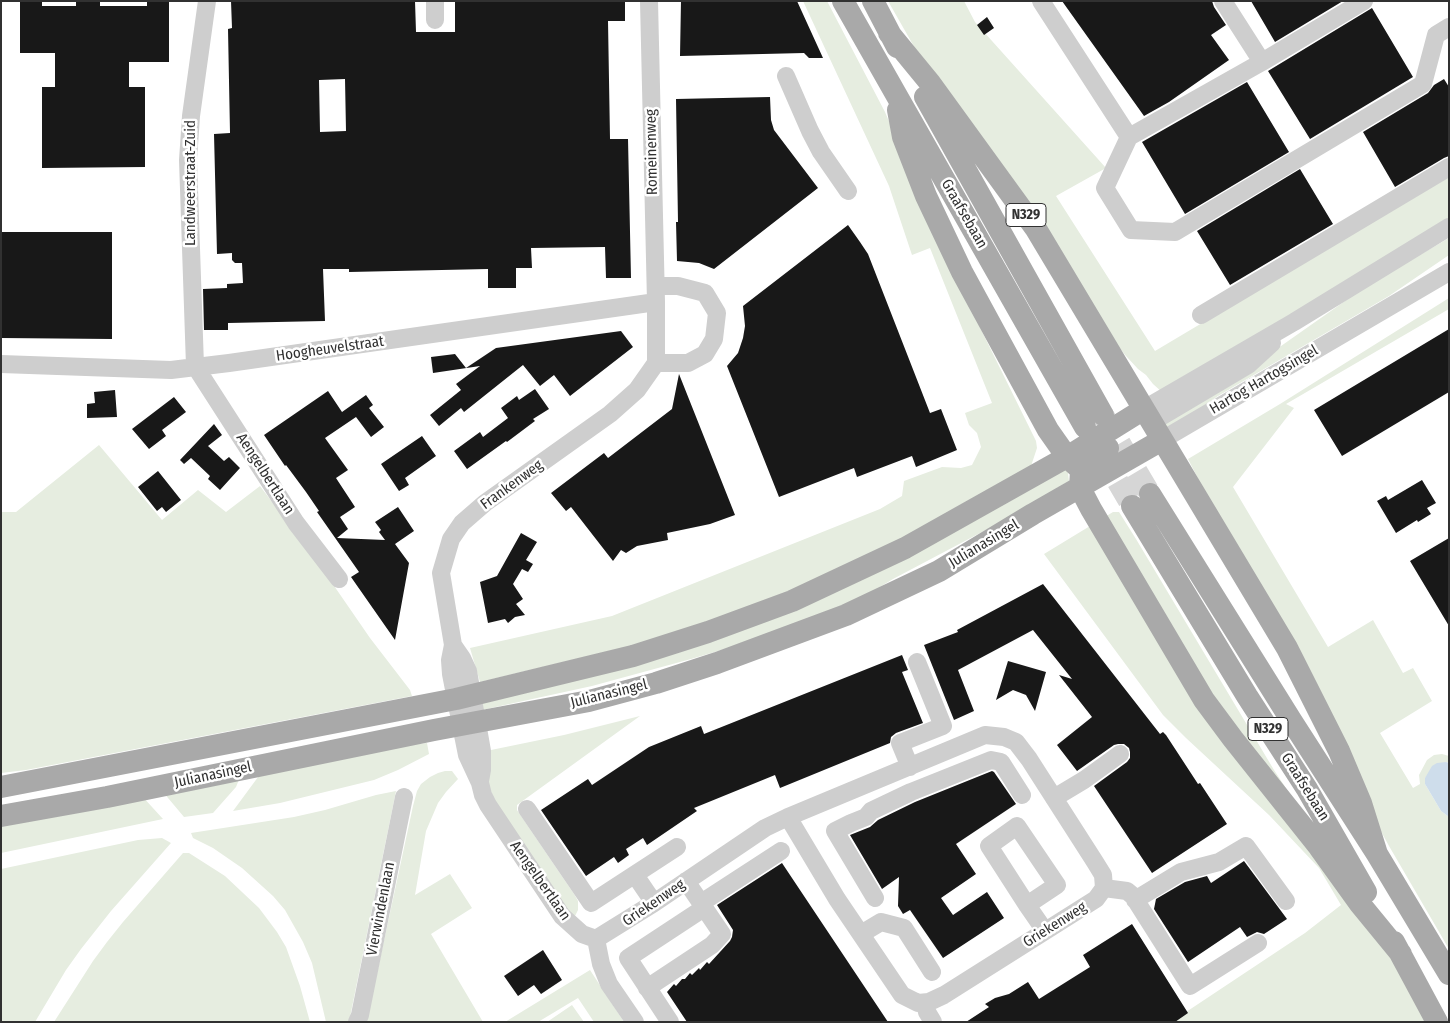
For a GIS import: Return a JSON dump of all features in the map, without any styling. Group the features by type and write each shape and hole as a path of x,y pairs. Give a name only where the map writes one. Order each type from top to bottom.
{"main road":[{"name":"Graafsebaan","path":"843,1 894,90 1094,421 873,1"},
{"name":"N329","path":"889,33 930,83 1036,229 1287,648 1339,751 1361,802 1377,854"},
{"name":"N329","path":"894,90 903,137 930,205 962,272 1048,430 1081,473 1091,509 1204,700 1400,954"},
{"name":"Hartog Hartogsingel","path":"1081,473 1153,424"},
{"name":"Julianasingel","path":"1,816 107,797 469,723 589,701 656,683 717,663 838,618 939,571 1033,514 1081,473 1153,424"},
{"name":"Julianasingel","path":"1,787 464,697 633,656 708,632 792,601 905,548 1081,473"},
{"name":"Graafsebaan","path":"1437,1022 1340,844 1247,696 1141,500 1291,720 1377,854 1449,974"}],"street":[{"name":"Landweerstraat-Zuid","path":"195,366 188,160 191,116 207,1"},
{"path":"435,1 435,20"},
{"name":"Romeinenweg","path":"649,1 656,294"},
{"path":"1041,1 1129,137"},
{"path":"1223,1 1262,62"},
{"path":"1364,1 1262,62 1129,137 1105,188 1132,230 1174,232 1423,84 1442,31"},
{"path":"786,76 821,152 848,191"},
{"path":"1201,315 1449,167"},
{"name":"Hartog Hartogsingel","path":"1153,424 1294,322 1449,227"},
{"name":"Hartog Hartogsingel","path":"1153,424 1449,272"},
{"path":"678,286 705,293 717,313 714,338 705,354 688,363 656,363 656,294 678,286"},
{"name":"Hoogheuvelstraat","path":"1,364 171,370 229,363 656,294"},
{"name":"Frankenweg","path":"469,723 464,697 468,671 454,645 441,573 451,539 462,523 485,503 610,414 637,390 656,363"},
{"name":"Aengelbertlaan","path":"195,366 296,523 339,579"},
{"path":"911,792 900,743 943,726 917,662"},
{"name":"Aengelbertlaan","path":"469,723 482,751 480,783 488,804 562,916 582,934 596,939"},
{"name":"Griekenweg","path":"596,939 686,882 765,828 985,735 1004,737 1016,742 1029,759 1103,876 1104,888 1096,899 944,995 925,1003"},
{"path":"1054,798 1084,780 1120,754"},
{"path":"875,898 835,831 851,822 866,817 871,811 911,792 991,760 1001,762 1022,795"},
{"name":"Vierwindenlaan","path":"357,1022 360,1015 404,797"},
{"path":"527,809 591,903 677,847"},
{"path":"788,817 837,899 902,995 918,1003 925,1003 927,1012 933,1022"},
{"path":"1135,900 1181,872 1219,862 1246,846 1286,901"},
{"path":"670,1022 628,958 781,851"},
{"path":"634,875 654,903"},
{"path":"647,988 712,945 722,934 686,882"},
{"path":"1104,888 1127,892 1133,896 1190,986 1258,943"},
{"path":"1027,905 1044,931"},
{"path":"861,934 882,922 904,928 932,972"},
{"path":"596,939 601,964 609,984 635,1022"}],"shaded area":[{"path":"803,1 827,1 885,112 960,287 1036,441 1037,448 1031,466 963,508 810,585 655,640 480,682 470,648 612,616 880,509 902,496 904,481 942,467 961,468 972,465 981,447 977,433 969,425 965,413 992,403 930,248 912,255 889,186"},
{"path":"888,1 964,1 975,22 1106,168 1056,196 1155,351 1449,176 1449,218 1163,393 1126,356 1095,318 928,71"},
{"path":"1449,238 1449,255 1389,296 1218,396 1164,433 1159,427 1197,405 1365,287"},
{"path":"1449,298 1449,309 1286,404 1294,408 1233,487 1328,647 1373,620 1403,673 1413,668 1432,701 1380,733 1413,788 1420,784 1419,775 1427,760 1434,755 1442,754 1449,756 1449,763 1446,762 1425,778 1425,784 1441,811 1449,817 1449,949 1360,793 1188,459"},
{"path":"99,445 162,520 198,490 226,512 260,486 319,564 370,638 410,690 412,696 26,770 1,773 1,512 16,512"},
{"path":"1067,466 1069,481 999,523 893,579 844,609 762,638 691,659 592,686 482,710 480,699 609,672"},
{"path":"1113,512 1119,512 1274,770 1376,928 1426,1022 1171,1022 1305,933 1341,905 1319,868 1269,815 1163,715 1044,554"},
{"path":"640,716 517,805 517,810 578,901 578,910 575,916 569,913 499,813 487,780 491,750 564,735"},
{"path":"427,743 429,754 374,780 280,803 233,811 261,773"},
{"path":"445,771 452,771 458,779 438,803 426,831 415,895 450,874 472,908 431,934 483,1022 366,1022 417,791 421,784 430,777"},
{"path":"240,777 236,787 213,813 184,817 163,792"},
{"path":"396,791 349,1022 326,1022 312,963 303,942 285,910 273,896 242,868 213,848 193,838 191,833 294,817"},
{"path":"142,796 163,819 1,853 1,823"},
{"path":"162,838 171,843 111,911 81,949 35,1022 1,1022 1,869 138,840"},
{"path":"183,853 189,853 225,876 259,908 286,947 310,1022 54,1022 107,942"},
{"path":"590,970 624,1022 594,1022 578,998 538,1022 505,1022"},
{"path":"572,1005 584,1022 547,1022"}],"water":[{"path":"1437,763 1449,763 1449,817 1441,811 1425,784 1425,778 1432,766"}],"building":[{"path":"20,1 42,1 42,6 76,6 76,1 100,1 100,6 147,6 147,1 169,1 169,62 129,62 129,87 145,87 145,167 42,168 42,87 55,87 55,53 20,53"},
{"path":"231,1 415,1 416,32 455,32 455,1 625,1 625,21 608,21 610,139 628,139 631,278 606,278 605,247 531,248 532,268 516,268 516,288 488,288 488,269 349,272 349,269 323,269 325,321 228,323 228,330 204,330 203,289 227,288 227,284 243,283 242,263 235,263 232,260 232,253 217,254 214,134 230,133 228,29 232,28","holes":["345,79 346,131 320,132 319,80"]},
{"path":"681,1 797,1 823,58 809,58 804,53 680,56"},
{"path":"1062,1 1212,1 1226,25 1211,35 1229,60 1169,102 1144,116"},
{"path":"1251,1 1343,1 1275,42"},
{"path":"1372,8 1413,77 1310,139 1268,71"},
{"path":"987,17 994,28 984,35 977,25"},
{"path":"1444,79 1449,87 1449,156 1395,187 1363,132 1428,93 1434,85"},
{"path":"1247,82 1289,152 1185,214 1142,142"},
{"path":"770,97 771,120 774,130 818,188 714,269 699,263 677,261 676,99"},
{"path":"1300,169 1333,224 1230,285 1197,231"},
{"path":"848,225 868,254 930,413 941,409 957,450 916,467 912,456 857,477 854,468 779,497 727,366 738,353 743,338 745,326 743,306"},
{"path":"1,232 112,232 112,339 1,338"},
{"path":"1449,329 1449,392 1342,456 1314,410"},
{"path":"621,331 633,347 570,396 554,375 540,386 523,365 464,412 461,408 439,426 430,415 461,390 456,384 480,366 433,373 431,357 455,354 466,368 496,348"},
{"path":"679,374 735,515 710,524 667,533 668,540 637,546 626,553 621,550 613,561 571,507 566,511 551,493 604,453 608,458 672,409"},
{"path":"535,389 549,409 533,419 535,421 507,442 467,469 454,451 480,432 483,437 508,418 501,408 517,396 519,400"},
{"path":"115,390 117,417 87,418 87,404 95,403 94,392"},
{"path":"328,391 342,412 366,395 373,405 369,408 384,427 371,437 356,417 325,438 348,470 336,478 355,507 340,517 348,529 337,538 385,540 375,522 398,507 414,531 395,544 409,563 395,640 351,577 359,572 317,512 319,511 306,492 264,435"},
{"path":"174,397 186,412 162,430 166,436 149,449 132,429"},
{"path":"214,424 222,435 208,446 224,461 229,457 240,468 220,490 208,479 210,476 191,458 184,464 180,460"},
{"path":"422,436 436,456 405,478 409,485 399,491 381,464"},
{"path":"158,471 181,500 166,512 162,507 157,511 138,487"},
{"path":"1422,480 1436,503 1427,508 1431,514 1396,533 1377,501 1386,496 1388,500"},
{"path":"521,533 537,542 526,560 533,564 528,572 522,569 513,584 523,599 516,604 525,615 515,617 508,623 505,619 488,623 480,582 497,576"},
{"path":"1449,538 1449,626 1410,561"},
{"path":"1043,584 1160,734 1163,732 1166,735 1227,824 1152,873 1094,786 1127,762 1130,758 1129,748 1124,744 1114,745 1077,771 1057,745 1092,717 1059,675 1072,679 1033,630 958,670 974,711 954,720 924,645 958,632 957,630"},
{"path":"902,655 908,670 902,672 923,723 896,733 891,737 890,743 780,788 775,775 694,808 697,811 647,845 643,838 626,849 629,855 618,863 614,857 586,876 541,810 588,779 592,785 649,747 701,726 704,734"},
{"path":"1008,661 1046,672 1035,711 1026,695 1013,690 996,700"},
{"path":"992,771 1016,804 956,844 976,874 941,898 953,915 987,892 1004,918 943,958 910,910 903,914 898,906 899,877 882,889 850,835 870,827 878,820 915,802"},
{"path":"1244,861 1287,919 1264,934 1257,932 1247,937 1240,927 1188,962 1154,909 1156,899 1185,882 1207,876 1211,883"},
{"path":"782,863 888,1022 687,1022 667,992 674,984 676,986 690,973 692,975 699,968 700,970 707,962 709,964 730,941 733,930 717,905"},
{"path":"1132,924 1188,1013 1175,1022 966,1022 989,1007 985,1004 995,998 1009,994 1028,982 1039,999 1090,967 1083,955"},
{"path":"543,950 562,980 541,994 534,985 518,996 504,976"}],"tunnel":[{"path":"1103,415 1150,494"},
{"path":"1101,453 1132,506"}]}
